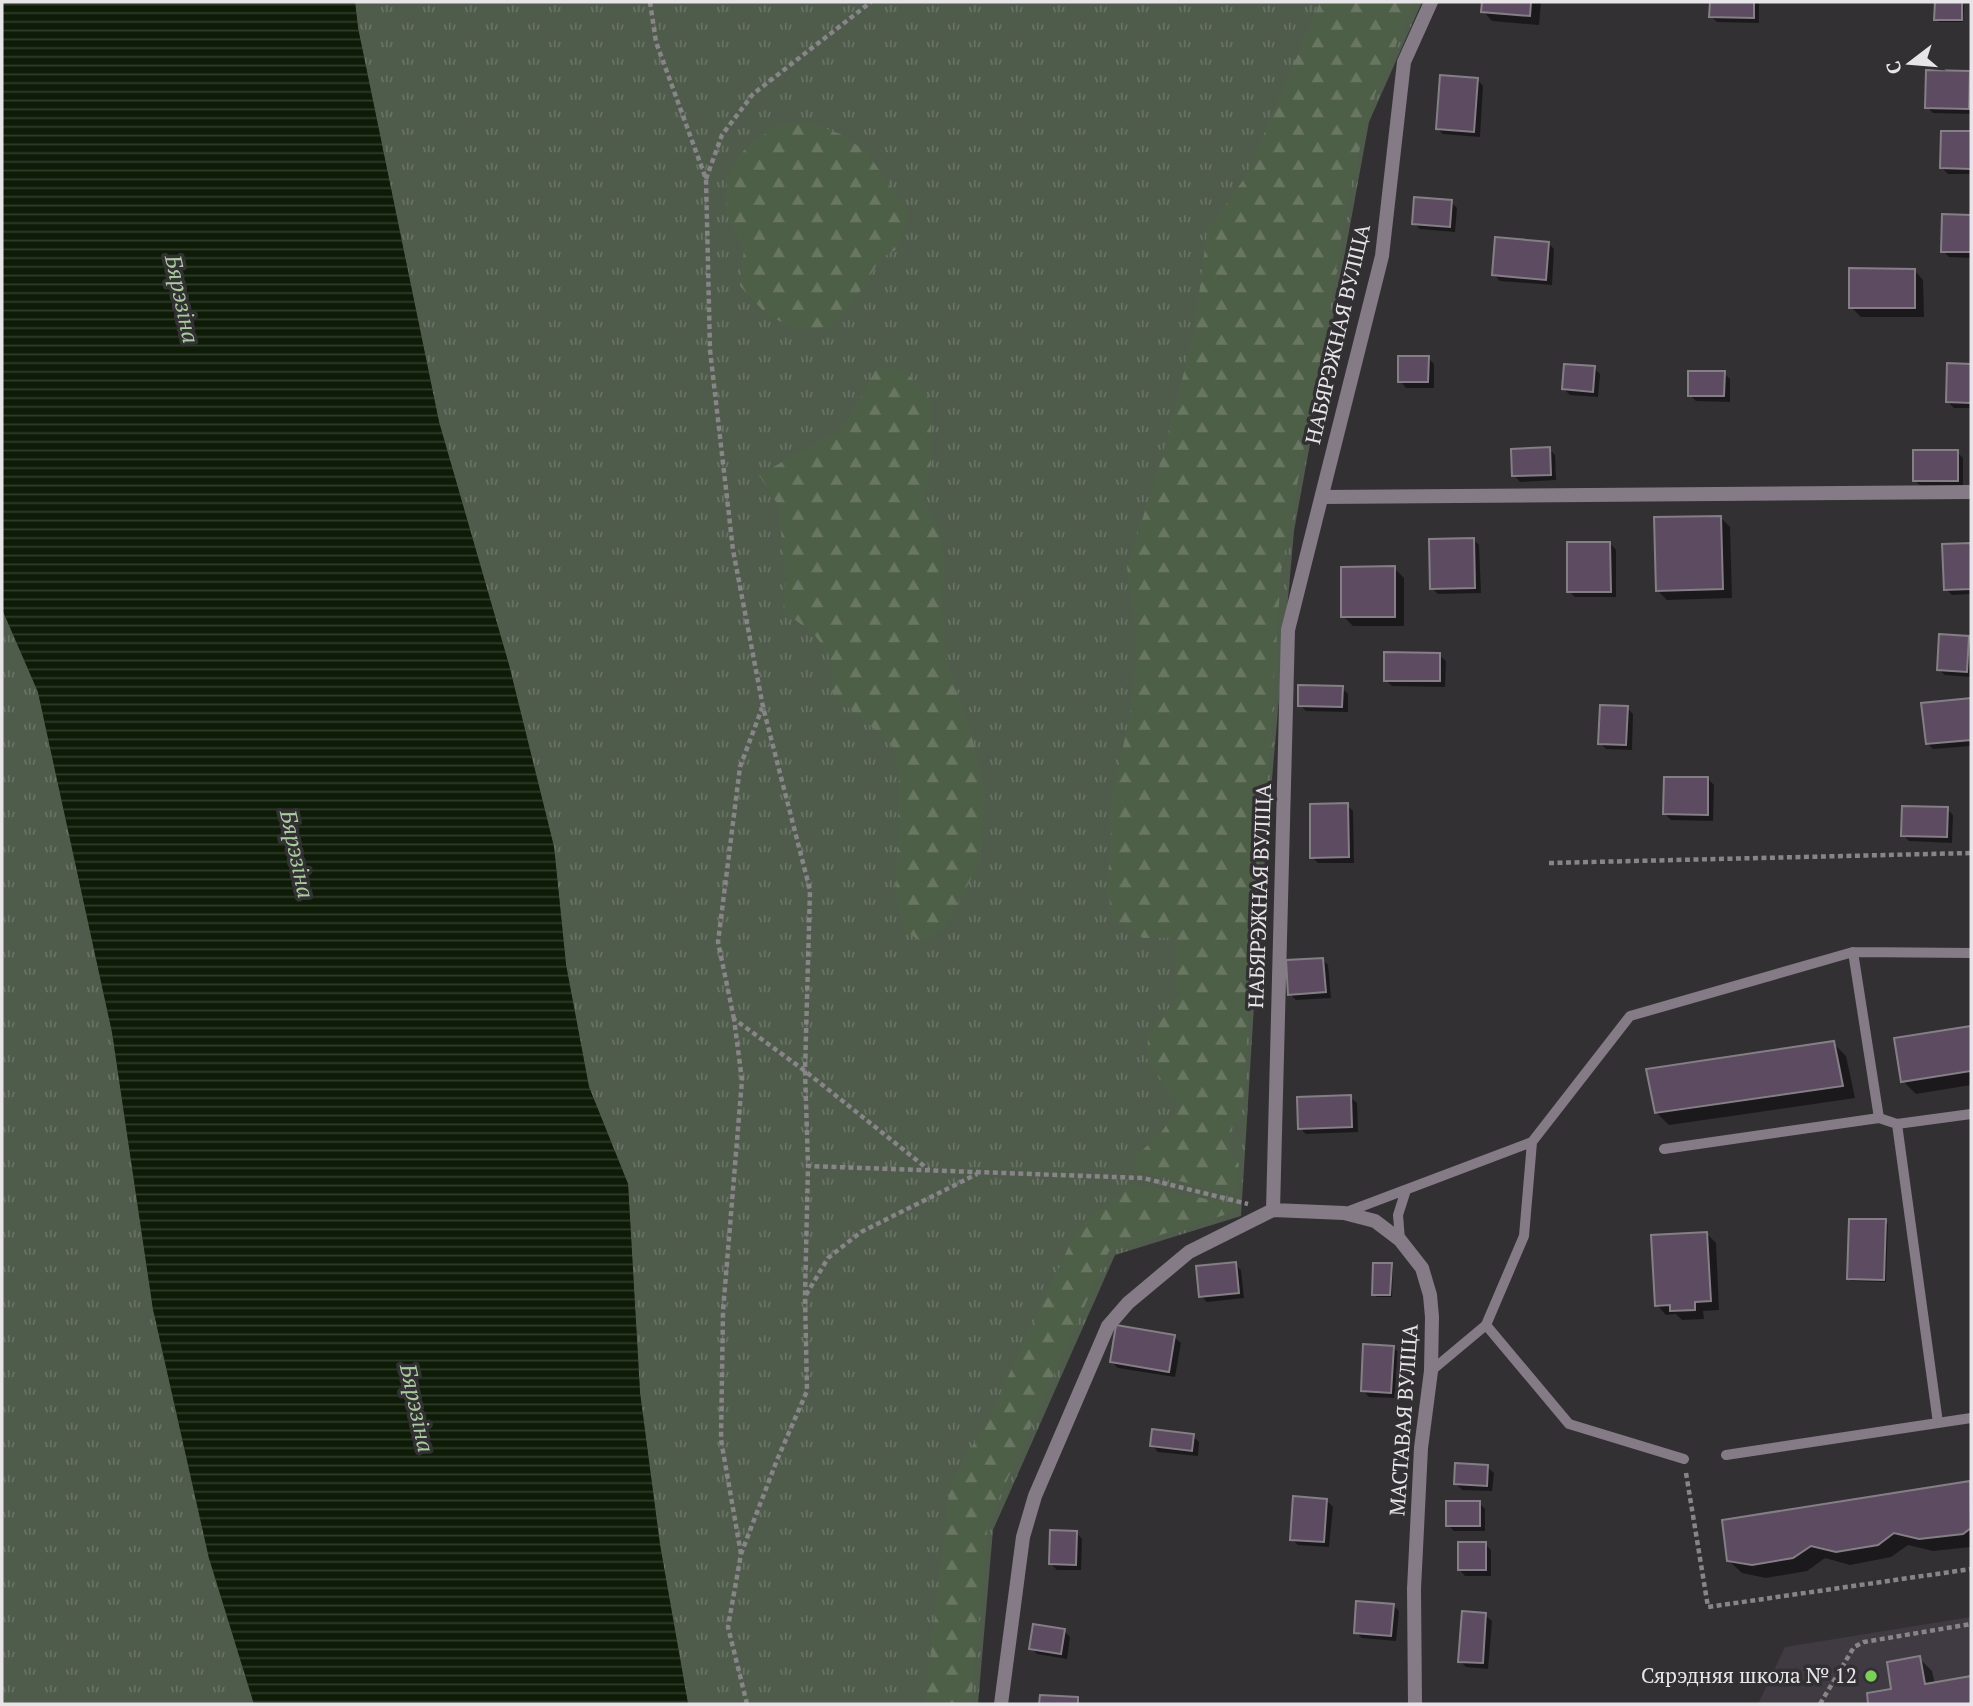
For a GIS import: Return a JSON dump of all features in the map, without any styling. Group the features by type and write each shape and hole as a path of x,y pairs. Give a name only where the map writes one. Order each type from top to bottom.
{"street":[{"name":"НАБЯРЭЖНАЯ ВУЛІЦА","path":"1273,1210 1289,630 1382,256 1404,62 1431,2"},
{"path":"1322,497 1971,492"},
{"path":"1001,1704 1023,1537 1035,1496 1108,1326 1128,1303 1189,1252 1273,1210"},
{"name":"МАСТАВАЯ ВУЛІЦА","path":"1273,1210 1344,1213 1375,1221 1400,1240 1422,1268 1430,1295 1431,1371 1421,1448 1414,1590 1415,1704"}],"lane":[{"path":"1853,952 1879,1118"},
{"path":"1344,1213 1532,1142 1630,1016 1853,952 1971,953"},
{"path":"1664,1149 1879,1118 1897,1124 1971,1114"},
{"path":"1897,1124 1938,1423"},
{"path":"1431,1371 1486,1325 1524,1237 1532,1142"},
{"path":"1400,1240 1398,1215 1406,1190"},
{"path":"1486,1325 1569,1424 1684,1459"},
{"path":"1726,1455 1971,1418"}],"path":[{"path":"650,2 656,43 706,179 710,350 733,550 763,707 810,890 804,1071 808,1166 805,1296 807,1391 741,1554 728,1627 747,1704"},
{"path":"706,179 722,135 753,94 871,2"},
{"path":"741,1554 721,1440 723,1311 742,1080 734,1019 718,942 740,768 763,707"},
{"path":"1549,863 1971,853"},
{"path":"734,1019 930,1170"},
{"path":"808,1166 1143,1178 1273,1210"},
{"path":"805,1296 828,1258 861,1232 980,1172"},
{"path":"1684,1459 1708,1607 1971,1569"},
{"path":"1820,1704 1854,1647 1864,1642 1971,1625"}],"shaded area":[{"name":"Сярэдняя школа № 12","path":"1971,1617 1971,1704 1758,1704 1785,1647"}],"green space":[{"path":"355,2 1422,2 1369,122 1294,531 1259,925 1241,1216 1115,1255 993,1530 978,1704 688,1704 660,1545 640,1393 628,1184 589,1087 566,965 554,847 509,665 439,422 358,28"},
{"path":"1320,2 1414,2 1373,99 1348,194 1281,572 1271,730 1256,888 1244,1092 1241,1115 1228,1132 1229,1150 1239,1164 1235,1194 1136,1171 1134,1158 1160,1134 1179,1107 1147,1058 1148,1035 1177,997 1175,938 1143,938 1113,920 1107,888 1111,842 1110,811 1132,703 1137,639 1127,567 1159,467 1194,334 1207,231 1246,176"},
{"path":"809,122 840,134 866,151 908,212 897,249 881,258 854,301 831,327 797,330 766,314 740,286 744,249 726,212 727,177 744,150 776,125"},
{"path":"877,368 904,370 931,400 931,464 923,501 939,530 945,564 941,597 947,663 970,728 985,795 979,864 944,929 920,941 905,931 896,897 899,771 891,743 833,695 832,659 814,634 783,611 786,578 778,505 759,475 843,428"},
{"path":"2,609 38,692 112,1032 153,1309 209,1558 254,1704 2,1704"},
{"path":"1132,1184 1236,1205 1234,1212 1109,1251 988,1523 971,1704 925,1704 950,1485 991,1413 1077,1229"}],"water":[{"name":"Бярэзіна","path":"2,2 355,2 358,28 439,422 509,665 554,847 566,965 589,1087 628,1184 640,1393 660,1545 688,1704 254,1704 209,1558 153,1309 112,1032 38,692 2,609"}],"building":[{"path":"1482,2 1531,2 1530,16 1481,12"},
{"path":"1710,2 1754,2 1754,18 1709,17"},
{"path":"1935,2 1962,2 1962,20 1934,20"},
{"path":"1926,70 1970,71 1969,109 1925,108"},
{"path":"1440,75 1478,78 1474,132 1436,129"},
{"path":"1941,131 1971,131 1971,169 1940,168"},
{"path":"1414,197 1452,200 1450,227 1412,224"},
{"path":"1942,214 1971,215 1971,252 1941,252"},
{"path":"1495,237 1549,242 1546,280 1492,275"},
{"path":"1849,268 1915,269 1915,308 1849,308"},
{"path":"1398,356 1429,356 1428,382 1398,382"},
{"path":"1947,363 1971,364 1971,403 1946,402"},
{"path":"1564,364 1595,366 1593,392 1562,389"},
{"path":"1688,371 1725,371 1724,396 1688,396"},
{"path":"1550,447 1551,475 1512,476 1511,449"},
{"path":"1913,450 1958,450 1958,481 1913,481"},
{"path":"1721,516 1723,589 1656,591 1654,517"},
{"path":"1474,538 1475,588 1430,589 1429,539"},
{"path":"1567,542 1610,542 1611,592 1567,592"},
{"path":"1971,543 1971,589 1944,590 1942,544"},
{"path":"1395,566 1395,617 1341,617 1341,567"},
{"path":"1939,634 1969,636 1967,672 1937,670"},
{"path":"1384,652 1440,653 1440,681 1384,681"},
{"path":"1298,685 1343,686 1342,707 1298,706"},
{"path":"1971,698 1971,740 1926,744 1921,703"},
{"path":"1600,705 1628,706 1626,745 1598,744"},
{"path":"1664,777 1708,777 1708,815 1663,814"},
{"path":"1348,803 1349,857 1310,858 1310,804"},
{"path":"1902,806 1948,807 1947,837 1901,836"},
{"path":"1323,958 1326,992 1288,995 1286,960"},
{"path":"1971,1026 1971,1071 1901,1082 1894,1038"},
{"path":"1834,1041 1843,1086 1655,1113 1646,1069"},
{"path":"1351,1095 1352,1127 1298,1129 1297,1097"},
{"path":"1849,1219 1886,1219 1884,1280 1847,1279"},
{"path":"1707,1232 1711,1301 1695,1302 1695,1310 1670,1311 1670,1305 1655,1306 1651,1235"},
{"path":"1236,1262 1239,1293 1199,1297 1196,1266"},
{"path":"1373,1263 1392,1263 1390,1295 1372,1295"},
{"path":"1116,1325 1175,1335 1169,1372 1110,1362"},
{"path":"1363,1344 1394,1346 1391,1393 1361,1391"},
{"path":"1152,1429 1194,1434 1192,1451 1150,1446"},
{"path":"1455,1463 1488,1465 1487,1486 1454,1484"},
{"path":"1970,1481 1971,1528 1963,1534 1919,1539 1894,1533 1878,1545 1836,1552 1811,1546 1793,1558 1752,1565 1727,1561 1722,1520"},
{"path":"1293,1496 1327,1499 1324,1542 1290,1540"},
{"path":"1446,1501 1480,1501 1480,1526 1446,1526"},
{"path":"1050,1530 1077,1531 1076,1565 1049,1564"},
{"path":"1458,1542 1486,1542 1486,1570 1458,1570"},
{"path":"1356,1601 1394,1604 1391,1636 1354,1633"},
{"path":"1462,1611 1486,1613 1483,1663 1458,1662"},
{"path":"1033,1624 1065,1629 1061,1654 1029,1649"},
{"path":"1920,1656 1925,1684 1971,1676 1971,1704 1868,1704 1867,1693 1891,1689 1887,1662"},
{"path":"1040,1695 1078,1697 1078,1704 1039,1704"}],"place":[{"name":"Сярэдняя школа № 12","path":"1871,1676"}]}
